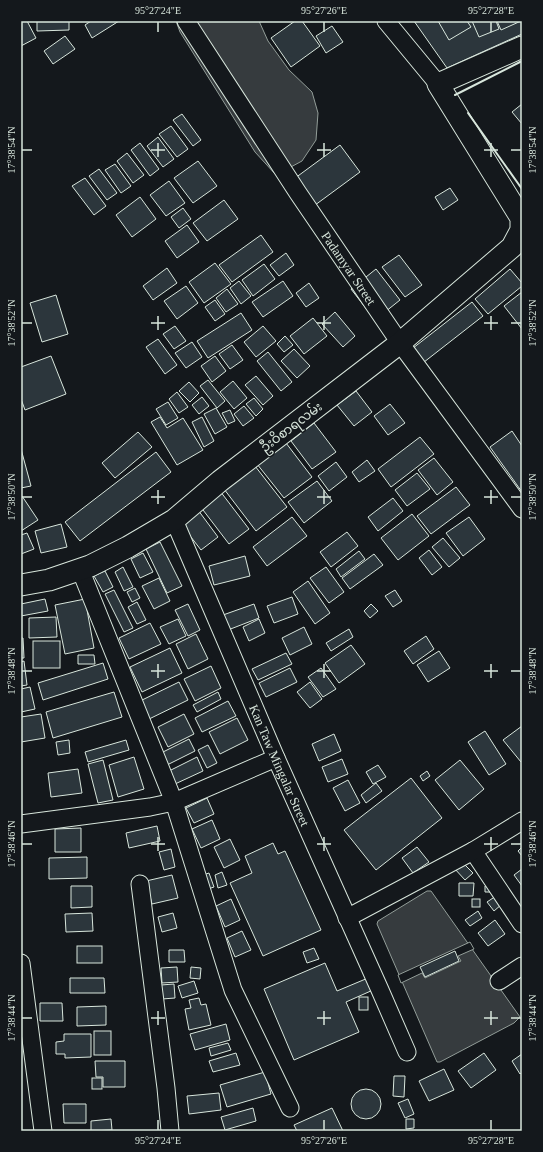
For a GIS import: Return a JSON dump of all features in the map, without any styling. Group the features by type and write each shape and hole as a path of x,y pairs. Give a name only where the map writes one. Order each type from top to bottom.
{"street":[{"name":"Padamyar Street","path":"186,21 298,193 400,343 522,509"},
{"path":"386,21 438,84 522,47"},
{"name":"ဦးဝိစာရလမ်း","path":"21,585 50,580 90,566 174,520 220,481 400,343 512,247 521,230 520,218 438,84"},
{"name":"Kan Taw Mingalar Street","path":"174,520 276,758 407,1052"},
{"path":"80,569 174,802 234,990 290,1108"},
{"path":"21,824 150,807 174,802 276,758"},
{"path":"347,918 473,851 522,821"},
{"path":"473,851 522,924"},
{"path":"140,884 166,1088 170,1131"},
{"path":"21,963 43,1131"},
{"path":"499,981 522,966"}],"shaded area":[{"path":"176,21 259,21 268,41 289,70 312,92 318,113 316,140 302,161 276,175 255,152 180,32"},
{"path":"427,891 431,891 520,1017 514,1023 440,1062 437,1062 377,924 378,921"}],"pier":[{"path":"470,942 474,949 458,956 461,961 425,978 422,973 401,983 398,975"}],"building":[{"path":"21,21 27,21 36,38 21,46"},
{"path":"37,21 69,21 69,30 37,31"},
{"path":"91,21 119,21 92,38 85,25"},
{"path":"295,21 302,21 320,46 291,67 271,38"},
{"path":"414,21 522,21 522,34 447,68"},
{"path":"438,21 467,21 471,27 449,40"},
{"path":"472,21 496,21 499,29 479,37"},
{"path":"497,21 521,21 501,30"},
{"path":"332,26 343,42 326,53 316,36"},
{"path":"65,36 75,49 53,64 44,51"},
{"path":"522,104 522,124 512,112"},
{"path":"182,114 201,140 193,146 173,120"},
{"path":"171,126 188,149 177,157 159,134"},
{"path":"158,137 174,159 163,167 147,146"},
{"path":"140,143 159,169 150,176 131,150"},
{"path":"340,145 360,172 307,211 287,184"},
{"path":"127,153 144,175 133,183 117,161"},
{"path":"198,161 217,186 193,203 174,178"},
{"path":"115,164 131,186 121,193 105,170"},
{"path":"99,169 117,193 107,200 89,176"},
{"path":"85,178 106,206 94,215 72,186"},
{"path":"169,181 185,203 166,216 150,195"},
{"path":"450,188 458,200 443,210 435,197"},
{"path":"140,197 156,219 132,237 116,215"},
{"path":"224,200 238,219 207,241 193,223"},
{"path":"183,208 191,219 179,228 171,217"},
{"path":"187,225 199,242 177,258 165,241"},
{"path":"261,235 273,252 232,282 219,265"},
{"path":"286,253 294,265 279,276 270,265"},
{"path":"399,255 422,285 405,297 382,267"},
{"path":"215,263 231,284 204,303 189,282"},
{"path":"264,264 275,279 253,296 242,280"},
{"path":"167,268 177,283 153,300 143,286"},
{"path":"376,269 400,300 375,320 351,289"},
{"path":"510,269 522,283 522,286 488,314 475,299"},
{"path":"239,281 251,296 241,304 230,288"},
{"path":"283,281 293,296 263,317 252,302"},
{"path":"309,283 319,298 306,307 296,293"},
{"path":"186,286 198,303 177,319 164,301"},
{"path":"227,289 238,304 226,312 216,298"},
{"path":"522,292 522,329 504,306"},
{"path":"56,295 68,334 42,342 30,303"},
{"path":"215,300 225,314 215,321 205,307"},
{"path":"472,302 483,316 419,366 408,352"},
{"path":"335,312 355,336 343,347 322,324"},
{"path":"241,313 252,330 208,358 197,341"},
{"path":"313,318 327,336 304,354 290,336"},
{"path":"175,326 186,341 174,349 163,334"},
{"path":"263,326 276,341 256,357 244,342"},
{"path":"285,336 293,345 284,352 277,344"},
{"path":"158,339 177,365 165,374 146,347"},
{"path":"192,342 202,357 186,368 175,353"},
{"path":"232,345 243,360 230,369 219,354"},
{"path":"294,349 310,366 297,378 281,361"},
{"path":"268,352 292,382 281,391 257,361"},
{"path":"51,356 66,394 25,410 21,399 21,367"},
{"path":"215,356 226,371 212,382 201,366"},
{"path":"256,376 273,396 263,405 245,385"},
{"path":"208,380 225,401 217,408 200,386"},
{"path":"233,381 247,398 234,409 220,392"},
{"path":"189,382 199,393 190,402 179,391"},
{"path":"356,391 372,412 354,426 337,405"},
{"path":"177,392 188,407 179,413 169,399"},
{"path":"202,397 209,406 199,414 192,405"},
{"path":"254,398 263,409 256,416 246,404"},
{"path":"168,402 178,418 166,425 156,409"},
{"path":"390,404 405,423 388,435 374,416"},
{"path":"244,406 254,418 243,426 234,414"},
{"path":"216,408 227,427 215,434 204,414"},
{"path":"230,410 235,421 228,424 222,413"},
{"path":"160,417 167,428 183,418 203,450 177,465 151,422"},
{"path":"202,417 214,441 204,447 192,422"},
{"path":"314,423 336,452 312,469 291,441"},
{"path":"512,431 522,446 522,492 490,447"},
{"path":"138,432 152,447 115,478 102,463"},
{"path":"420,437 434,454 391,487 378,469"},
{"path":"286,443 312,477 284,498 257,464"},
{"path":"21,449 31,486 21,488"},
{"path":"156,452 171,472 80,541 65,522"},
{"path":"434,458 453,482 437,495 418,470"},
{"path":"367,460 375,471 359,482 352,472"},
{"path":"336,462 347,477 329,491 318,476"},
{"path":"255,466 287,507 256,531 224,489"},
{"path":"417,473 430,489 407,506 395,490"},
{"path":"317,481 332,501 304,523 288,502"},
{"path":"456,487 470,505 431,534 417,516"},
{"path":"220,491 249,529 229,544 200,506"},
{"path":"21,496 38,520 21,531"},
{"path":"393,498 403,511 378,531 368,517"},
{"path":"198,510 218,537 201,550 180,523"},
{"path":"412,514 429,536 398,560 381,538"},
{"path":"292,517 307,536 267,566 253,547"},
{"path":"469,517 485,539 463,556 446,533"},
{"path":"61,524 67,547 41,553 35,531"},
{"path":"347,532 358,546 331,567 320,552"},
{"path":"27,533 34,549 21,554 21,535"},
{"path":"443,538 460,558 449,567 432,547"},
{"path":"160,542 182,586 167,593 146,549"},
{"path":"429,550 442,567 432,575 419,558"},
{"path":"359,551 365,559 341,577 336,569"},
{"path":"143,553 153,572 140,578 131,559"},
{"path":"374,554 383,565 350,589 342,578"},
{"path":"245,556 250,576 214,585 209,566"},
{"path":"123,567 133,587 124,591 115,572"},
{"path":"326,567 344,592 329,603 310,578"},
{"path":"105,571 113,587 103,592 94,576"},
{"path":"159,578 170,601 154,609 142,586"},
{"path":"308,581 330,613 315,624 293,592"},
{"path":"135,588 140,598 132,602 127,592"},
{"path":"114,590 133,628 124,632 105,594"},
{"path":"395,590 402,601 393,607 385,596"},
{"path":"292,597 298,614 274,623 267,606"},
{"path":"45,599 48,611 21,616 21,604"},
{"path":"85,599 94,648 65,654 55,605"},
{"path":"137,602 146,620 137,624 128,607"},
{"path":"188,604 200,630 188,636 175,610"},
{"path":"254,604 259,618 228,630 223,615"},
{"path":"371,604 378,611 370,618 364,611"},
{"path":"56,617 57,637 29,638 29,618"},
{"path":"178,619 186,636 169,644 160,627"},
{"path":"259,619 265,633 249,641 243,627"},
{"path":"150,623 161,644 129,659 119,638"},
{"path":"304,627 312,644 290,655 282,638"},
{"path":"349,629 353,637 331,651 326,643"},
{"path":"196,634 208,659 188,669 176,644"},
{"path":"426,636 434,649 413,664 404,651"},
{"path":"21,638 23,638 24,658 21,658"},
{"path":"33,641 60,641 60,668 33,668"},
{"path":"351,645 365,664 339,683 325,663"},
{"path":"170,648 182,673 142,692 130,667"},
{"path":"439,651 450,668 428,682 417,665"},
{"path":"286,653 292,664 258,680 252,669"},
{"path":"78,655 94,655 95,664 78,664"},
{"path":"24,661 27,685 21,686 21,662"},
{"path":"103,663 108,679 43,700 38,683"},
{"path":"211,666 221,688 195,701 184,679"},
{"path":"290,668 297,682 266,697 259,683"},
{"path":"321,668 336,689 323,697 308,677"},
{"path":"179,682 188,700 145,721 136,703"},
{"path":"310,682 322,699 310,708 297,692"},
{"path":"30,687 35,709 21,712 21,689"},
{"path":"114,692 122,717 53,738 46,712"},
{"path":"218,692 221,699 197,712 193,705"},
{"path":"228,701 236,716 202,732 195,718"},
{"path":"41,714 45,738 21,742 21,717"},
{"path":"184,714 194,734 168,747 158,727"},
{"path":"237,718 248,740 220,754 209,732"},
{"path":"522,726 522,761 521,762 503,740"},
{"path":"485,731 506,764 489,775 468,742"},
{"path":"334,734 341,751 319,761 312,744"},
{"path":"189,739 195,751 167,765 161,753"},
{"path":"69,740 70,753 58,755 56,742"},
{"path":"126,740 129,750 88,762 85,752"},
{"path":"208,745 217,763 207,768 198,750"},
{"path":"134,757 144,789 118,797 109,765"},
{"path":"197,757 203,771 175,784 169,771"},
{"path":"342,759 348,774 328,782 322,767"},
{"path":"103,760 113,800 98,803 88,764"},
{"path":"460,760 484,789 459,810 435,780"},
{"path":"378,765 386,777 373,784 366,772"},
{"path":"78,769 82,793 51,797 48,773"},
{"path":"427,771 430,776 423,781 420,776"},
{"path":"411,778 442,818 376,870 344,830"},
{"path":"348,780 360,803 345,811 333,788"},
{"path":"376,783 382,791 366,803 361,795"},
{"path":"207,798 214,814 194,823 186,808"},
{"path":"212,820 220,839 201,848 192,829"},
{"path":"157,826 160,841 129,848 126,833"},
{"path":"81,828 81,852 55,852 55,829"},
{"path":"230,839 240,860 224,868 214,847"},
{"path":"273,843 278,854 285,851 321,930 263,956 230,883 252,873 245,856"},
{"path":"417,847 429,862 413,873 402,858"},
{"path":"522,847 522,856 518,851"},
{"path":"171,849 175,867 164,870 159,852"},
{"path":"87,857 87,878 49,879 49,858"},
{"path":"462,862 473,873 465,880 454,868"},
{"path":"522,869 522,886 514,875"},
{"path":"222,872 227,885 218,888 215,875"},
{"path":"209,873 214,887 208,889 203,875"},
{"path":"172,875 178,898 152,904 146,881"},
{"path":"459,883 474,883 473,896 459,896"},
{"path":"71,886 92,886 92,907 71,908"},
{"path":"485,886 492,886 491,892 485,892"},
{"path":"496,896 502,904 494,911 487,902"},
{"path":"231,899 240,920 225,927 216,906"},
{"path":"472,899 480,899 480,907 472,907"},
{"path":"478,911 482,918 470,926 465,920"},
{"path":"92,913 93,931 66,932 65,914"},
{"path":"173,913 177,928 162,932 158,917"},
{"path":"495,920 505,934 488,946 478,933"},
{"path":"242,931 251,950 235,957 227,938"},
{"path":"77,946 102,946 102,963 77,963"},
{"path":"314,948 319,959 307,963 303,952"},
{"path":"169,950 184,950 185,962 169,962"},
{"path":"455,951 459,961 425,977 420,967"},
{"path":"325,963 337,991 368,978 373,990 346,1002 359,1032 294,1060 264,989"},
{"path":"177,967 178,982 162,983 161,968"},
{"path":"191,967 201,968 200,979 190,978"},
{"path":"70,978 104,978 105,993 70,993"},
{"path":"194,981 198,993 182,998 178,986"},
{"path":"174,984 175,998 162,999 161,985"},
{"path":"359,997 368,997 368,1010 359,1010"},
{"path":"199,998 201,1005 206,1004 211,1025 189,1030 185,1009 191,1008 189,1000"},
{"path":"40,1003 62,1003 63,1021 40,1021"},
{"path":"106,1006 106,1025 77,1026 77,1007"},
{"path":"226,1024 230,1040 195,1050 190,1034"},
{"path":"94,1031 111,1031 111,1055 94,1055"},
{"path":"64,1034 91,1034 91,1057 65,1058 65,1054 56,1054 56,1042 64,1041"},
{"path":"228,1043 231,1050 211,1056 209,1048"},
{"path":"236,1053 240,1065 213,1072 209,1061"},
{"path":"484,1053 496,1070 471,1088 458,1071"},
{"path":"522,1054 522,1072 520,1074 512,1061"},
{"path":"95,1061 125,1061 125,1087 103,1087 103,1077 96,1077"},
{"path":"444,1069 454,1090 429,1101 419,1081"},
{"path":"265,1072 271,1094 227,1107 220,1085"},
{"path":"394,1076 405,1076 404,1097 393,1096"},
{"path":"92,1078 102,1078 102,1089 92,1089"},
{"path":"366,1089 377,1093 381,1104 377,1115 366,1119 355,1115 351,1104 355,1093"},
{"path":"219,1093 221,1110 189,1114 187,1096"},
{"path":"408,1099 414,1114 405,1118 398,1103"},
{"path":"63,1104 86,1104 86,1123 64,1123"},
{"path":"253,1108 256,1121 225,1130 221,1117"},
{"path":"332,1108 343,1131 297,1131 294,1125"},
{"path":"111,1119 112,1130 91,1131 91,1121"},
{"path":"406,1119 414,1119 414,1128 406,1129"}],"wall":[{"path":"455,95 522,61"},
{"path":"468,113 522,189"}]}
